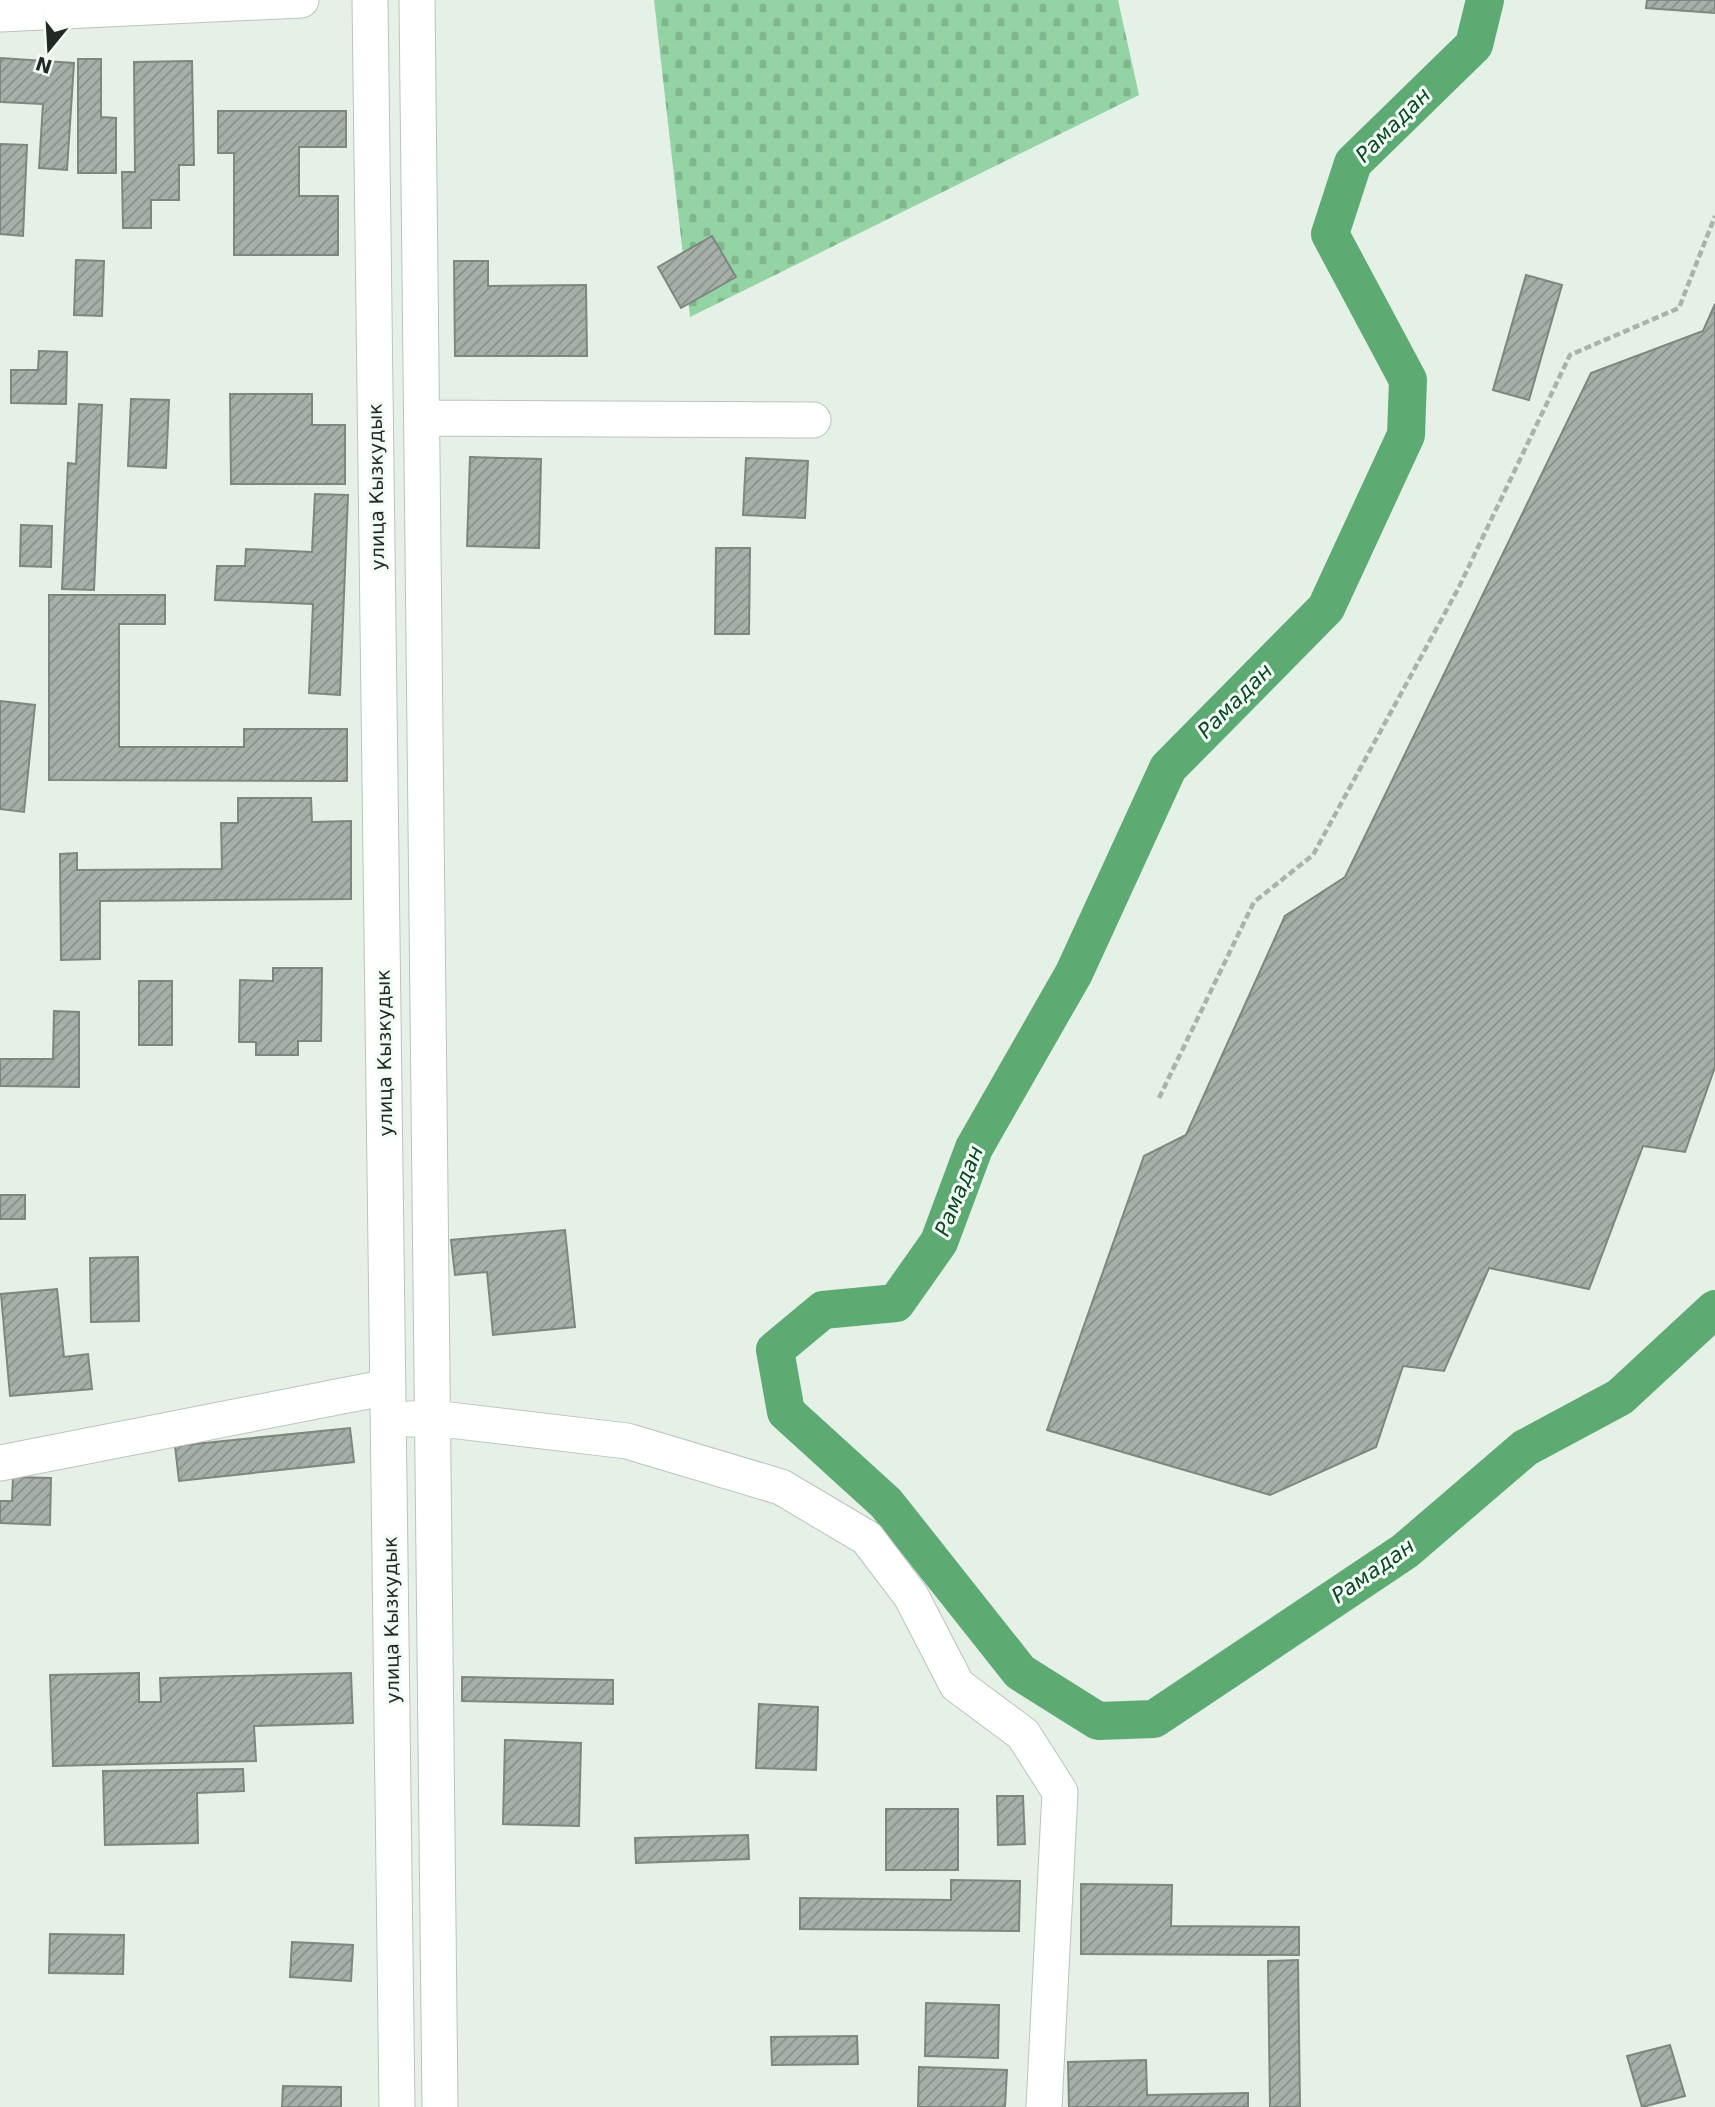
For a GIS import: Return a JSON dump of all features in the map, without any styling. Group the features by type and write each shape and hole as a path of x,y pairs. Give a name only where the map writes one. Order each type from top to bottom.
{"street":[{"path":"0,14 302,0"},
{"name":"улица Кызкудык","path":"370,0 397,2107"},
{"path":"417,0 440,2107"},
{"path":"422,418 813,420"},
{"path":"377,565 423,563"},
{"path":"384,1098 429,1091"},
{"path":"0,1463 388,1403 433,1418 627,1441 781,1487 867,1538 911,1596 957,1685 1023,1734 1060,1792 1044,2107"},
{"path":"391,1685 436,1684"}],"path":[{"path":"1159,1098 1254,902 1313,855 1458,589 1570,355 1679,308 1715,216"}],"green space":[{"path":"654,0 1118,0 1139,95 690,317"}],"building":[{"path":"1647,0 1715,0 1715,13 1646,8"},
{"path":"0,58 74,63 67,170 39,168 43,104 0,102"},
{"path":"78,59 101,59 101,117 116,118 116,173 78,173"},
{"path":"192,61 194,165 179,165 179,200 151,200 151,228 123,228 122,172 135,172 134,62"},
{"path":"218,111 346,111 346,147 299,147 299,196 338,196 338,255 234,255 234,153 218,153"},
{"path":"0,144 27,145 23,236 0,234"},
{"path":"712,236 736,277 681,308 658,267"},
{"path":"76,260 104,261 102,316 74,315"},
{"path":"454,261 488,261 488,286 586,285 587,356 455,356"},
{"path":"1526,275 1562,285 1529,400 1493,390"},
{"path":"1715,304 1715,1067 1685,1152 1643,1146 1589,1289 1489,1268 1444,1371 1403,1366 1376,1447 1270,1495 1047,1430 1144,1156 1186,1135 1285,916 1345,877 1591,373 1703,331"},
{"path":"39,351 67,352 66,404 11,403 11,370 38,370"},
{"path":"230,394 312,394 312,425 345,425 345,484 231,484"},
{"path":"131,399 169,400 166,468 128,466"},
{"path":"79,404 102,405 94,590 62,589 68,463 76,464"},
{"path":"470,457 541,459 539,548 467,546"},
{"path":"746,458 808,461 805,518 743,515"},
{"path":"315,494 348,495 340,695 309,693 313,604 215,600 217,566 245,566 246,549 312,552"},
{"path":"21,525 52,526 51,567 20,566"},
{"path":"716,548 750,548 749,634 715,634"},
{"path":"49,595 165,595 165,624 119,624 119,747 244,747 244,729 347,729 347,781 49,780"},
{"path":"0,701 35,705 24,812 0,809"},
{"path":"238,798 311,798 312,822 351,821 351,899 100,901 100,959 61,960 60,854 77,853 77,870 222,869 221,823 238,823"},
{"path":"273,968 322,968 321,1041 298,1041 298,1055 256,1055 256,1042 239,1042 240,980 273,981"},
{"path":"139,981 172,981 172,1045 139,1045"},
{"path":"54,1011 79,1012 79,1087 0,1086 0,1059 53,1059"},
{"path":"0,1195 25,1195 25,1219 0,1219"},
{"path":"565,1230 575,1327 493,1335 487,1272 455,1275 451,1240"},
{"path":"138,1257 139,1321 91,1322 90,1258"},
{"path":"57,1289 64,1357 88,1354 92,1389 10,1396 1,1294"},
{"path":"350,1428 354,1462 179,1481 175,1446"},
{"path":"13,1477 51,1478 50,1525 0,1523 0,1501 12,1501"},
{"path":"139,1673 139,1702 161,1702 160,1678 351,1673 353,1723 254,1726 256,1761 53,1766 50,1675"},
{"path":"462,1677 613,1680 613,1704 462,1701"},
{"path":"759,1704 818,1707 816,1770 756,1768"},
{"path":"505,1740 581,1743 579,1826 503,1824"},
{"path":"243,1769 244,1791 197,1793 198,1843 105,1845 103,1771"},
{"path":"997,1796 1023,1796 1025,1844 998,1845"},
{"path":"886,1809 958,1809 958,1870 886,1870"},
{"path":"748,1835 749,1859 636,1863 635,1838"},
{"path":"951,1880 1020,1881 1019,1931 800,1929 800,1898 951,1900"},
{"path":"1081,1884 1172,1885 1171,1926 1299,1927 1299,1955 1081,1954"},
{"path":"50,1934 124,1935 123,1974 49,1973"},
{"path":"292,1942 353,1945 351,1981 290,1977"},
{"path":"1298,1960 1300,2107 1270,2107 1268,1961"},
{"path":"926,2003 999,2005 998,2058 925,2056"},
{"path":"857,2036 858,2064 772,2065 771,2037"},
{"path":"1670,2045 1685,2096 1642,2107 1627,2056"},
{"path":"1146,2060 1147,2095 1248,2093 1248,2107 1069,2107 1068,2062"},
{"path":"919,2067 1007,2070 1005,2107 918,2107"},
{"path":"283,2086 341,2087 341,2107 282,2107"}],"waterway":[{"name":"Рамадан","path":"1485,0 1474,45 1353,163 1330,234 1408,380 1406,435 1326,608 1168,768 1074,973 974,1148 939,1242 896,1303 823,1310 775,1350 786,1412 886,1503 1020,1672 1098,1721 1154,1719 1405,1551 1525,1448 1620,1397 1715,1309"}]}
